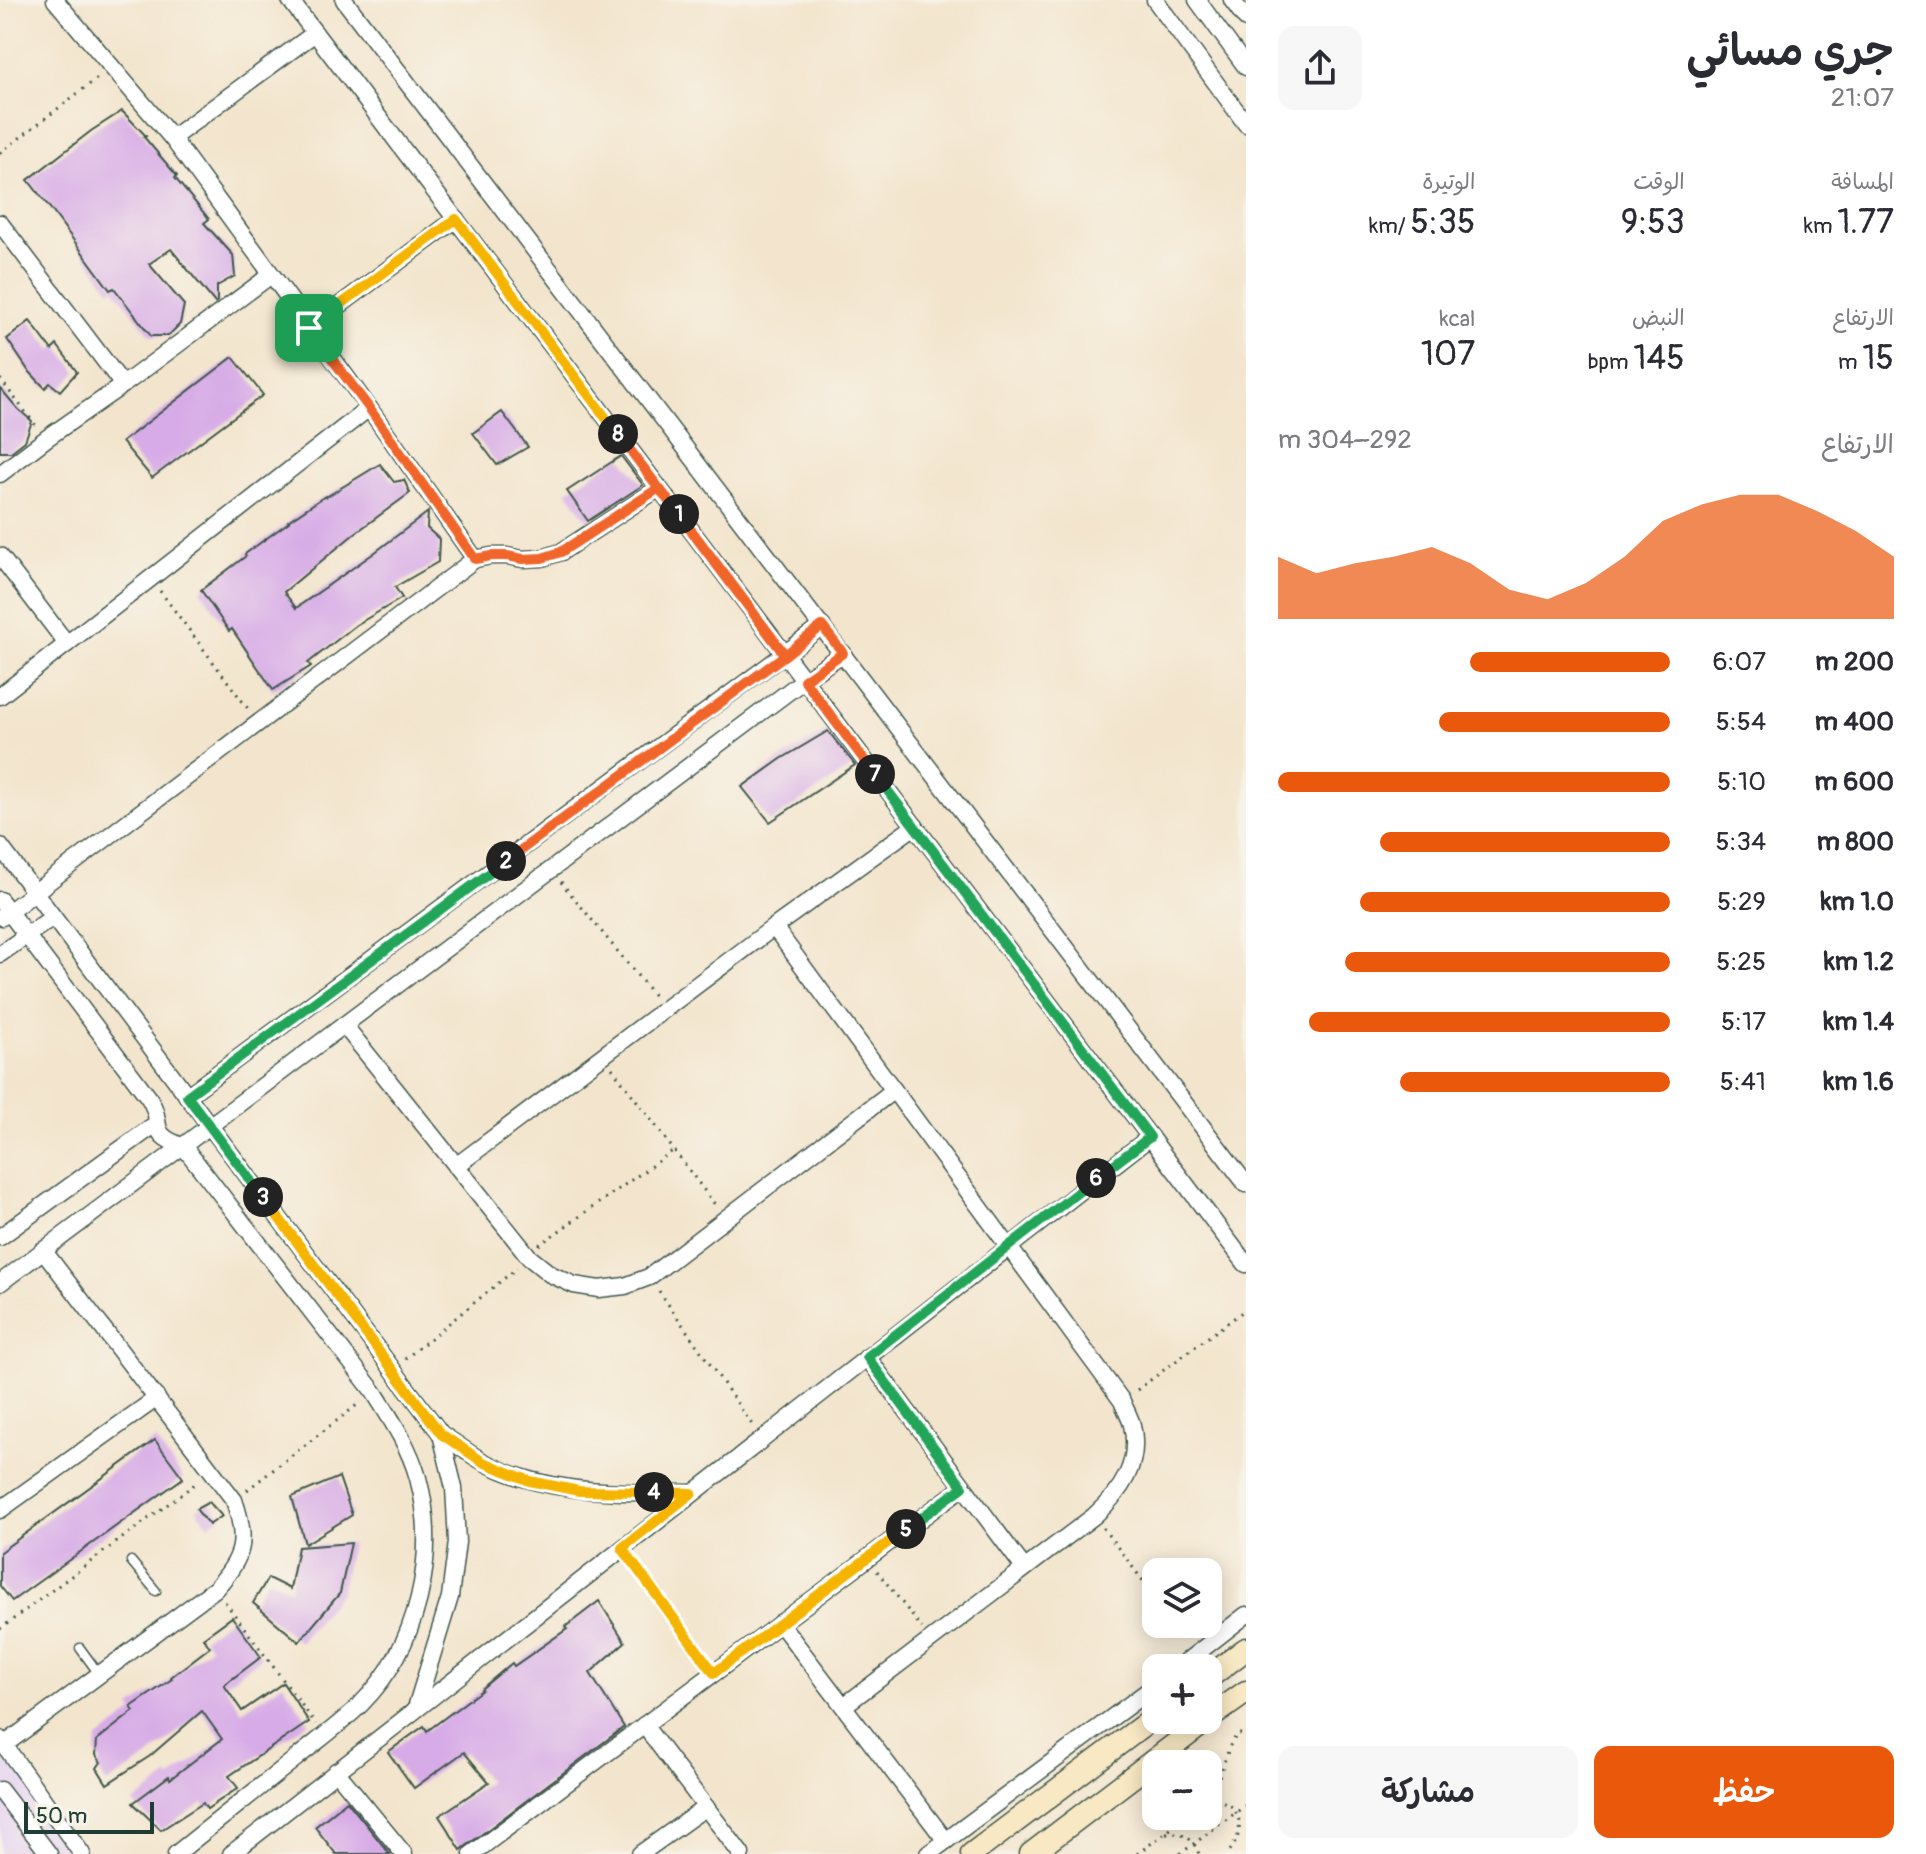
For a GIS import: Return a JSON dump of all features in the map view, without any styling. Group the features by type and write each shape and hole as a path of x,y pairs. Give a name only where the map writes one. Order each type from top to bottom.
{"main road":[{"path":"1222,1667 1246,1649"},
{"path":"1222,1710 1246,1692"},
{"path":"972,1854 1142,1726"},
{"path":"1136,1731 1143,1750"},
{"path":"1167,1750 1189,1734"},
{"path":"1093,1764 1109,1777 1115,1789"},
{"path":"1031,1854 1142,1769"}],"street":[{"path":"55,0 172,138 475,559"},
{"path":"290,0 1246,1264"},
{"path":"344,0 1246,1184"},
{"path":"1155,0 1246,124"},
{"path":"1197,0 1246,67"},
{"path":"1232,0 1246,19"},
{"path":"172,138 315,33"},
{"path":"309,328 456,219"},
{"path":"0,223 123,385"},
{"path":"0,474 271,275"},
{"path":"0,696 369,408"},
{"path":"176,1854 362,1703 392,1665 413,1621 424,1574 426,1526 418,1478 400,1433 374,1392 184,1147 164,1139 158,1130 149,1098 27,936 3,910 34,892 475,559 491,556 542,558 561,552 659,488"},
{"path":"0,556 67,644"},
{"path":"187,1096 822,626"},
{"path":"0,1283 843,653"},
{"path":"456,1166 774,927 915,826"},
{"path":"0,846 441,1434 483,1462 530,1481 579,1491 692,1493"},
{"path":"0,954 53,917"},
{"path":"774,927 1122,1401 1132,1426 1133,1452 1127,1477 1113,1499 845,1705"},
{"path":"344,1025 528,1256 550,1274 574,1285 599,1289 625,1286 649,1277 894,1090"},
{"path":"0,1237 157,1123"},
{"path":"231,1854 1150,1137"},
{"path":"43,1250 234,1500 242,1523 241,1548 232,1571 215,1589 2,1742 82,1854"},
{"path":"867,1357 1024,1568"},
{"path":"0,1510 157,1398"},
{"path":"416,1708 450,1597 457,1542 454,1488 441,1434"},
{"path":"472,1854 963,1487"},
{"path":"1196,1654 1246,1615"},
{"path":"780,1623 946,1841"},
{"path":"928,1854 1142,1695"},
{"path":"644,1725 741,1854"},
{"path":"336,1771 404,1854"},
{"path":"0,1790 49,1854"},
{"path":"640,1854 706,1807"}],"lane":[{"path":"131,1561 156,1591"},
{"path":"80,1648 100,1674"}],"path":[{"path":"0,153 113,67"},
{"path":"0,379 47,438"},
{"path":"150,579 260,723"},
{"path":"552,869 664,1010"},
{"path":"603,1056 725,1219"},
{"path":"392,1369 528,1256 674,1150"},
{"path":"649,1277 762,1439"},
{"path":"1122,1401 1246,1309"},
{"path":"234,1500 374,1392"},
{"path":"0,1629 212,1471"},
{"path":"1094,1516 1142,1579"},
{"path":"622,1548 714,1673"},
{"path":"867,1558 931,1639"},
{"path":"215,1589 325,1735"},
{"path":"1222,1768 1234,1738 1238,1734 1246,1734"},
{"path":"1222,1800 1233,1805 1244,1825 1242,1837 1227,1854"},
{"path":"1180,1854 1246,1805"},
{"path":"1137,1854 1170,1830"},
{"path":"1166,1833 1176,1832 1186,1836 1195,1843 1199,1854"}],"shaded area":[{"path":"0,1738 80,1854 0,1854"}],"building":[{"path":"122,111 177,176 175,178 209,219 204,223 233,255 235,276 217,286 215,303 171,249 149,264 184,305 180,324 168,336 151,336 114,288 110,290 28,180"},
{"path":"30,321 52,350 57,345 77,372 60,391 50,383 45,388 28,370 7,339"},
{"path":"233,357 263,395 152,478 122,442"},
{"path":"0,388 32,421 25,441 11,452 0,452"},
{"path":"502,412 528,447 497,465 473,433"},
{"path":"621,456 643,485 588,521 567,491"},
{"path":"380,464 394,482 404,480 410,493 284,592 296,608 428,512 427,528 439,539 438,562 395,587 402,598 356,625 308,663 311,666 273,690 201,590 288,521"},
{"path":"828,731 855,765 770,822 742,787"},
{"path":"155,1440 183,1478 12,1601 0,1586 0,1552"},
{"path":"339,1477 352,1515 305,1544 292,1497"},
{"path":"209,1502 222,1516 209,1525 196,1509"},
{"path":"351,1543 340,1593 299,1642 253,1603 268,1578 290,1589 298,1547"},
{"path":"599,1601 625,1642 590,1673 624,1727 461,1850 439,1816 489,1782 464,1752 414,1788 388,1752 424,1726 427,1731 512,1663 514,1666 567,1629 565,1627"},
{"path":"232,1617 261,1657 224,1685 242,1711 283,1683 309,1722 229,1776 238,1788 207,1809 203,1803 161,1830 133,1803 222,1739 202,1711 150,1756 107,1784 97,1768 101,1762 96,1755 97,1740 134,1711 131,1707 172,1679 210,1647 203,1638"},
{"path":"347,1801 390,1854 336,1854 315,1827"}],"route":[{"path":"309,328 456,219 785,655 822,626 843,653 804,680 1150,1137 867,1357 963,1487 714,1673 622,1548 692,1493 579,1491 530,1481 483,1462 441,1434 187,1096 785,655 659,488 577,541 561,552 542,558 491,556 475,559 309,328"}]}
